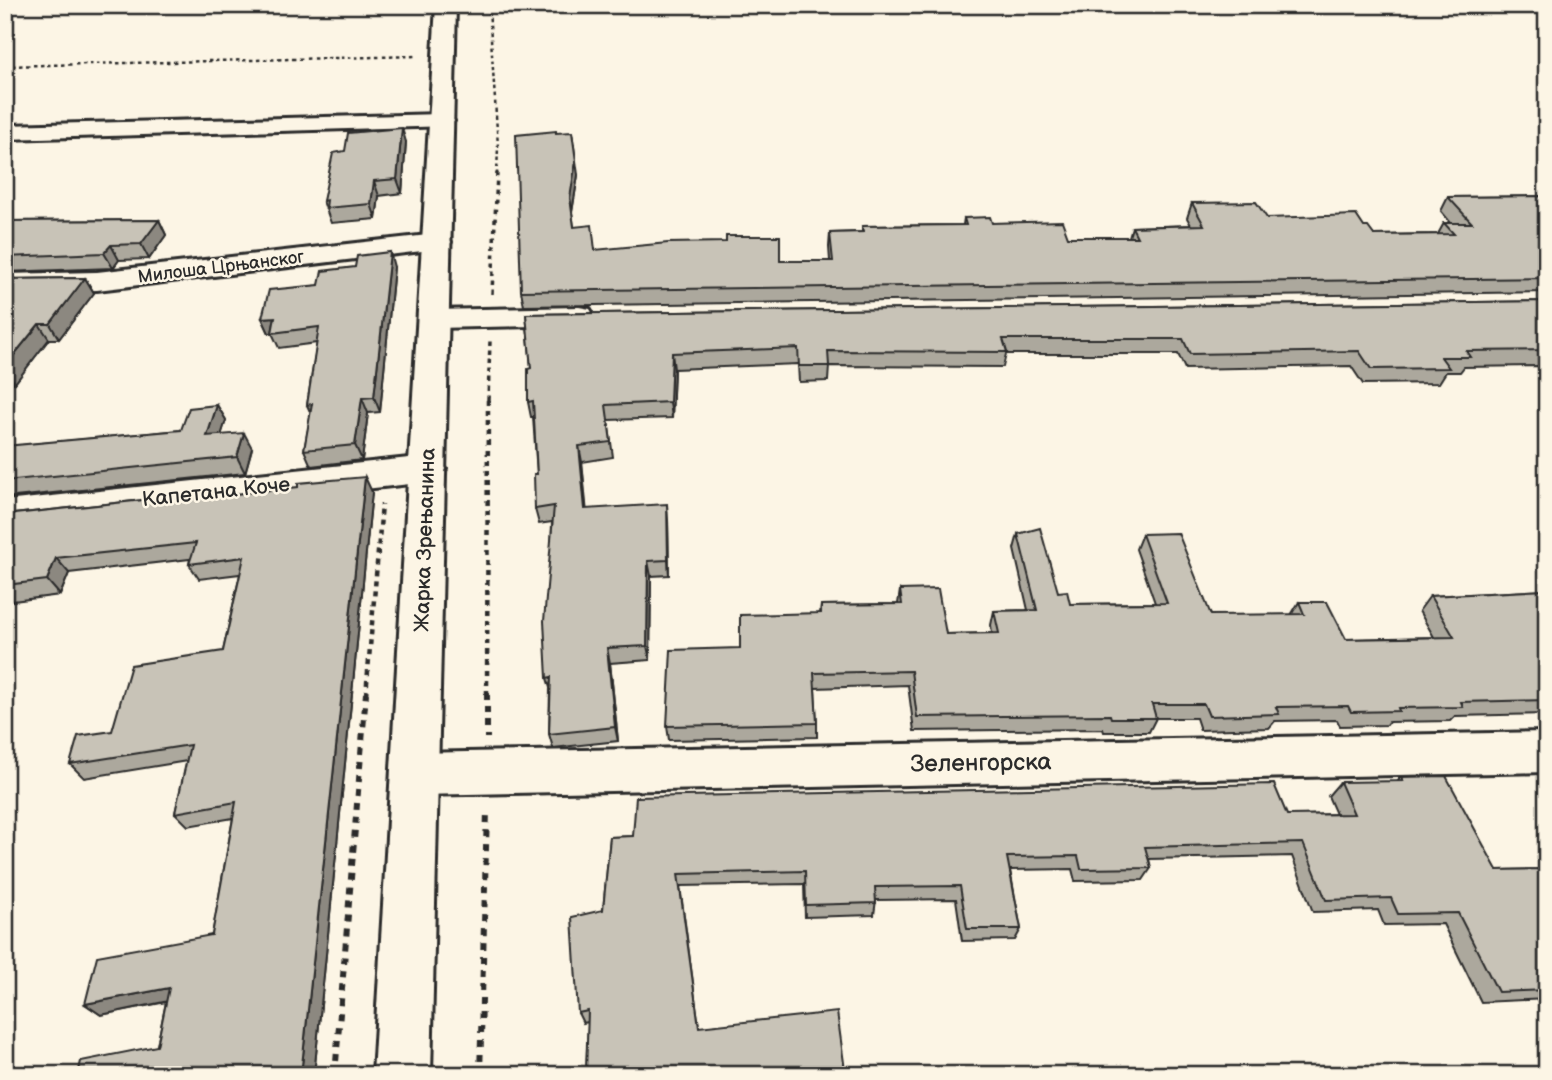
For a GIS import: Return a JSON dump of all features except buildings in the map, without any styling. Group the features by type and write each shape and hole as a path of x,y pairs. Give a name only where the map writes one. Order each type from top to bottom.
{"street":[{"name":"Жарка Зрењанина","path":"402,1075 446,5"},
{"path":"5,132 442,121"},
{"name":"Милоша Црњанског","path":"5,283 97,281 437,242"},
{"path":"435,319 602,316"},
{"name":"Капетана Коче","path":"5,515 428,469"},
{"name":"Зеленгорска","path":"416,774 1547,752"}],"path":[{"path":"480,1075 488,773 486,490 498,146 489,8 486,5"},
{"path":"5,66 445,55"},
{"path":"335,1075 385,473"}]}
